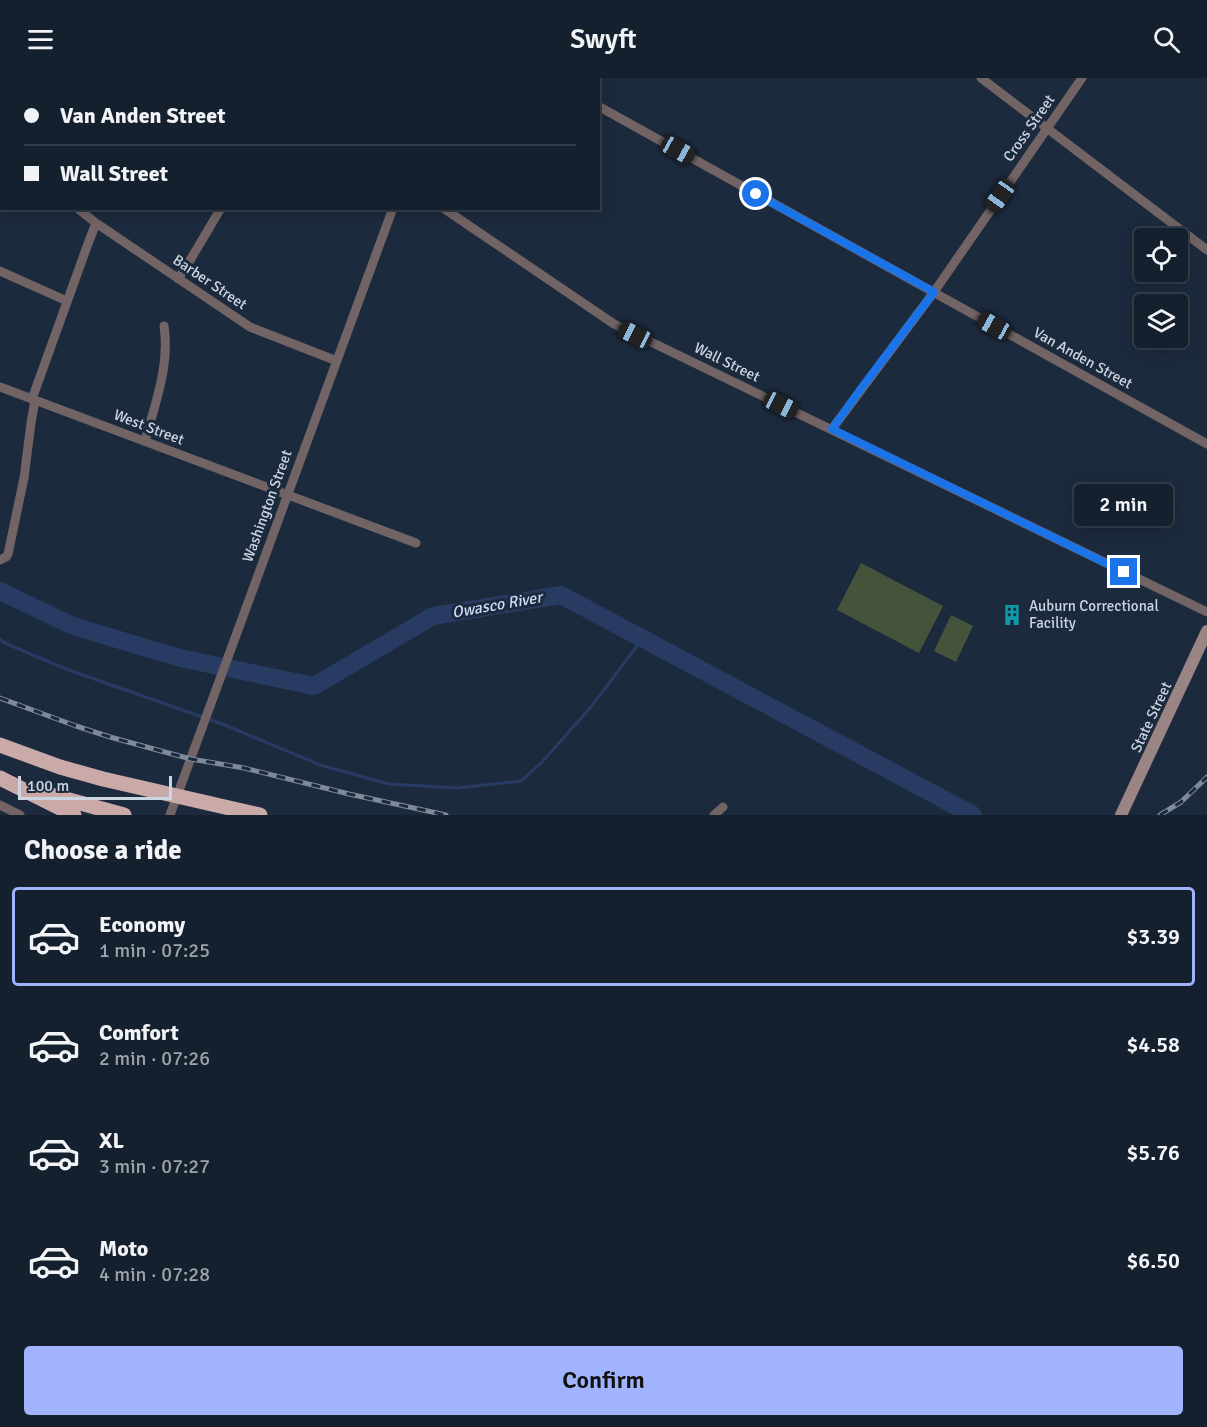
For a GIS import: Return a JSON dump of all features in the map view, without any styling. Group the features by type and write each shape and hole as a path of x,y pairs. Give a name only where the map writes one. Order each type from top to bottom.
{"highway":[{"path":"0,745 60,767 103,779 260,815"},
{"path":"0,778 74,815"},
{"path":"28,791 124,815"}],"main road":[{"name":"State Street","path":"1121,815 1207,631"}],"street":[{"path":"981,78 1207,250"},
{"name":"Cross Street","path":"832,429 934,292 1082,78"},
{"name":"Van Anden Street","path":"600,107 1207,444"},
{"name":"Barber Street","path":"80,210 250,327 337,361"},
{"path":"178,279 220,210"},
{"name":"Washington Street","path":"170,815 392,210"},
{"name":"Wall Street","path":"446,210 614,324 1207,612"},
{"path":"0,560 8,554 24,478 34,400 96,223"},
{"path":"0,271 67,301"},
{"path":"145,441 166,355 164,326"},
{"name":"West Street","path":"0,387 416,543"},
{"path":"0,805 20,815"},
{"path":"714,815 723,807"}],"green space":[{"path":"861,563 943,606 919,653 837,610"},
{"path":"951,615 973,626 956,662 934,651"}],"waterway":[{"name":"Owasco River","path":"0,591 73,626 180,658 314,686 433,616 561,595 973,815"},
{"path":"0,639 66,669 225,725 320,765 389,784 457,788 521,781 542,762 591,707 643,638"}],"railway":[{"path":"0,698 110,737 191,759 244,768 446,815"},
{"path":"1160,815 1181,802 1207,777"}],"place":[{"name":"Auburn Correctional Facility","path":"1012,615"}],"route":[{"path":"756,194 934,292 832,429 1124,572"}]}
